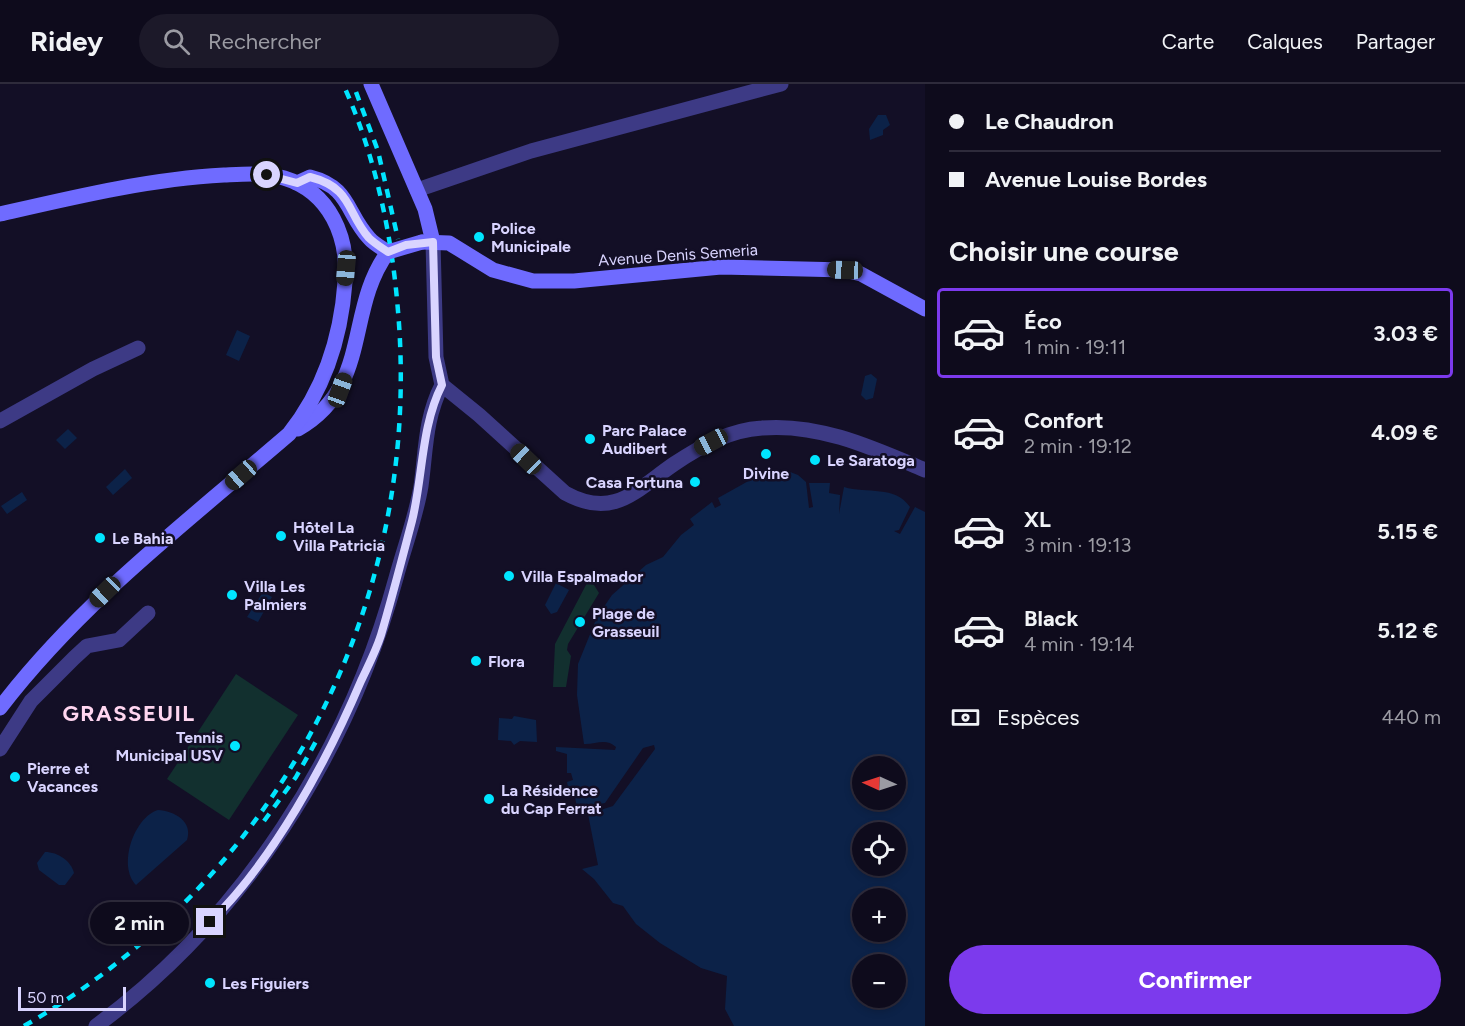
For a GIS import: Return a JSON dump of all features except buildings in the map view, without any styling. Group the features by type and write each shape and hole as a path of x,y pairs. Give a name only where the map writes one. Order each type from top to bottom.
{"main road":[{"path":"371,84 425,209 427,242 382,253"},
{"path":"0,214 185,177 259,175 282,177 297,183 313,194 331,214 344,241 345,287 327,371 304,415 289,434"},
{"path":"297,183 310,177 336,189 350,205 369,238 382,253"},
{"name":"Avenue Denis Semeria","path":"427,242 448,243 493,270 542,282 721,267 845,270 870,278 925,309"},
{"path":"0,708 61,635 105,592 289,434 306,424 333,401 340,390 349,364 366,297 382,253"},
{"path":"327,371 339,371 349,364"}],"street":[{"path":"417,190 531,151 781,84"},
{"path":"96,1026 163,968 221,910 276,840 349,710 380,637 420,489 431,407 442,385 436,357 427,242"},
{"path":"0,421 93,369 138,348"},
{"path":"442,385 479,415 565,493 580,501 611,503 630,497 664,472 723,436 775,427 820,432 858,443 925,470"},
{"path":"0,749 31,701 87,646 119,640 148,613"}],"green space":[{"path":"587,583 594,585 599,593 568,644 567,650 571,656 566,687 553,687 555,644"},
{"path":"236,674 298,715 229,820 167,779"}],"water":[{"path":"878,115 886,115 890,125 883,130 883,135 870,140 869,129"},
{"path":"237,330 250,336 239,361 226,355"},
{"path":"871,374 877,379 873,398 866,400 861,395 865,376"},
{"path":"68,429 77,438 65,449 56,440"},
{"path":"125,469 132,478 113,495 106,487"},
{"path":"785,470 798,475 806,482 809,508 813,507 809,483 830,483 829,493 840,495 839,514 844,487 880,491 897,496 910,507 899,530 894,531 900,534 915,507 925,512 925,1026 734,1026 725,1009 727,976 701,968 660,943 636,924 623,906 613,903 594,879 582,869 598,865 588,814 613,806 655,749 654,745 643,748 605,803 577,808 573,786 568,787 567,782 573,780 571,773 567,773 567,754 556,751 556,747 615,750 616,747 608,742 584,744 577,695 578,664 597,617 612,595 646,565 663,557 681,535 694,525 690,519 712,502 715,508 721,505 718,498 752,479 781,471 783,480 786,480"},
{"path":"22,492 27,500 7,514 1,506"},
{"path":"556,583 569,590 557,612 551,614 545,605"},
{"path":"263,592 272,597 258,622 247,617"},
{"path":"514,716 536,720 537,742 520,741 514,745 511,741 498,740 499,718 512,719"},
{"path":"158,810 170,812 185,822 187,840 136,885 128,866 131,843 142,822 149,814"},
{"path":"45,852 59,855 70,865 74,873 65,885 59,885 39,870 37,863"}],"railway":[{"path":"24,1026 114,965 194,893 261,812 316,723 358,627 386,526 400,420 398,311 391,253 380,195 364,138 343,84"},
{"path":"356,92 378,151 398,239"},
{"path":"264,821 296,777 319,736"}],"place":[{"name":"Police Municipale","path":"479,237"},
{"name":"Parc Palace Audibert","path":"590,439"},
{"name":"Divine","path":"766,454"},
{"name":"Le Saratoga","path":"815,460"},
{"name":"Casa Fortuna","path":"695,482"},
{"name":"Hôtel La Villa Patricia","path":"281,536"},
{"name":"Le Bahia","path":"100,538"},
{"name":"Villa Espalmador","path":"509,576"},
{"name":"Villa Les Palmiers","path":"232,595"},
{"name":"Plage de Grasseuil","path":"580,622"},
{"name":"Flora","path":"476,661"},
{"name":"Tennis Municipal USV","path":"235,746"},
{"name":"Pierre et Vacances","path":"15,777"},
{"name":"La Résidence du Cap Ferrat","path":"489,799"},
{"name":"Les Figuiers","path":"210,983"}],"district":[{"name":"GRASSEUIL","path":"129,713"}],"route":[{"path":"210,922 276,840 349,710 380,637 420,489 431,407 442,385 436,357 433,242 406,245 388,252 369,238 350,205 336,189 321,180 310,177 303,178 297,183 282,177 267,175"}]}
